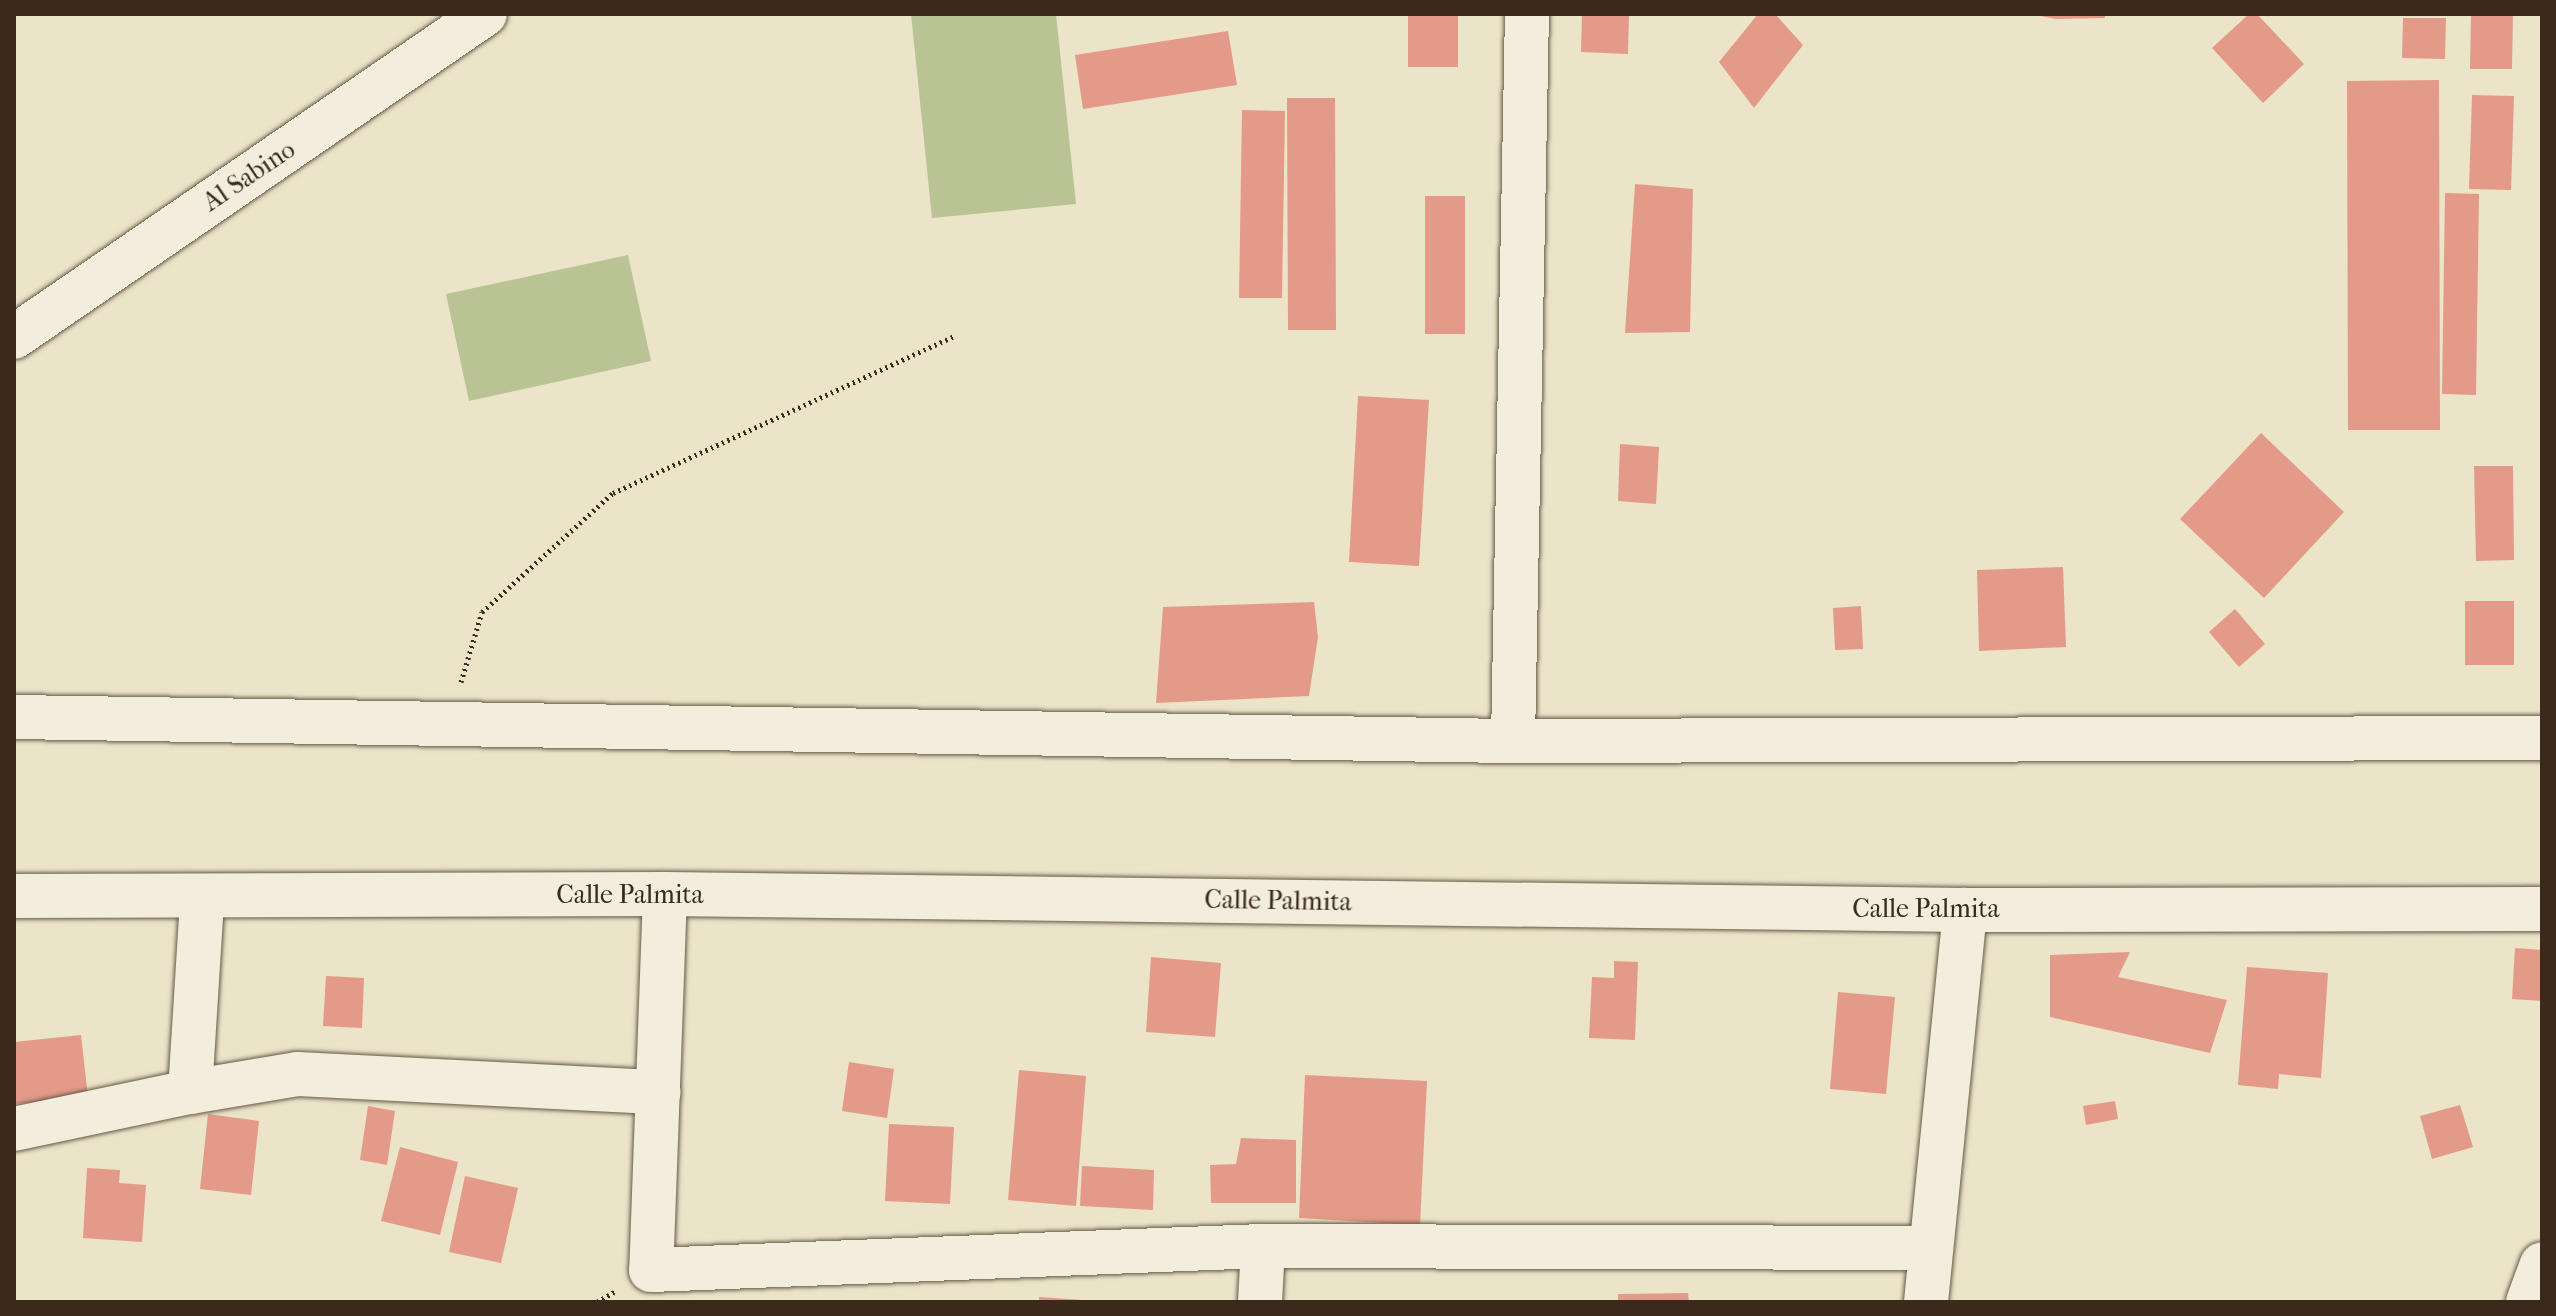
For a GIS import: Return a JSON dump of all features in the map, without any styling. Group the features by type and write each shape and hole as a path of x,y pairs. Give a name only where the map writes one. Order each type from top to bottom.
{"street":[{"name":"Al Sabino","path":"14,337 485,14"},
{"path":"1513,741 1527,14"},
{"path":"14,717 1513,741 2542,738"},
{"path":"665,894 651,1270 1263,1246 1928,1248"},
{"name":"Calle Palmita","path":"14,896 202,899 665,894 1965,910 2542,909"},
{"path":"190,1092 202,899"},
{"path":"1926,1302 1928,1248 1965,910"},
{"path":"14,1129 190,1092 298,1074 659,1092"},
{"path":"1260,1302 1263,1246"},
{"path":"2528,1302 2542,1264"}],"path":[{"path":"447,725 482,612 613,493 954,336"}],"green space":[{"path":"911,14 1056,14 1076,204 932,218"},
{"path":"628,255 651,361 469,401 446,294"}],"building":[{"path":"1408,14 1458,14 1458,67 1408,67"},
{"path":"1582,14 1629,14 1628,54 1581,52"},
{"path":"1758,14 1775,14 1803,45 1754,108 1719,62"},
{"path":"2030,14 2105,14 2105,18 2056,19"},
{"path":"2249,14 2257,14 2304,64 2263,103 2212,48"},
{"path":"2471,14 2513,14 2512,69 2470,69"},
{"path":"2403,18 2446,18 2445,59 2402,58"},
{"path":"1228,31 1237,85 1083,109 1075,55"},
{"path":"2439,80 2440,430 2348,430 2347,81"},
{"path":"2472,95 2514,96 2511,190 2469,189"},
{"path":"1287,98 1335,98 1336,330 1288,330"},
{"path":"1242,110 1285,111 1282,298 1239,298"},
{"path":"1635,184 1693,189 1690,332 1625,333"},
{"path":"2445,193 2479,194 2476,395 2442,394"},
{"path":"1425,196 1465,196 1465,334 1425,334"},
{"path":"1358,396 1429,400 1419,566 1349,562"},
{"path":"2261,433 2344,512 2264,598 2180,519"},
{"path":"1620,444 1659,447 1656,504 1618,501"},
{"path":"2474,466 2513,466 2514,560 2476,561"},
{"path":"2063,567 2066,647 1979,651 1977,570"},
{"path":"2465,601 2514,601 2514,665 2465,665"},
{"path":"1314,602 1318,637 1309,696 1156,703 1163,607"},
{"path":"1861,606 1863,649 1835,650 1833,608"},
{"path":"2235,609 2265,644 2239,667 2209,632"},
{"path":"2515,948 2542,950 2542,1001 2512,999"},
{"path":"2130,952 2118,977 2227,1000 2210,1053 2050,1017 2050,955"},
{"path":"1151,957 1221,963 1215,1037 1146,1032"},
{"path":"1614,961 1638,962 1635,1040 1589,1038 1592,977 1614,978"},
{"path":"2247,967 2328,973 2321,1078 2279,1074 2278,1089 2238,1085"},
{"path":"326,976 364,978 362,1028 323,1026"},
{"path":"1838,992 1895,997 1886,1094 1830,1089"},
{"path":"81,1035 88,1097 14,1104 14,1042"},
{"path":"849,1062 894,1069 887,1118 842,1111"},
{"path":"1019,1070 1086,1076 1076,1206 1008,1200"},
{"path":"1305,1075 1427,1081 1420,1225 1299,1218"},
{"path":"2115,1101 2118,1119 2086,1125 2083,1106"},
{"path":"2460,1105 2473,1147 2432,1159 2420,1116"},
{"path":"368,1106 395,1111 387,1165 360,1160"},
{"path":"208,1114 259,1121 251,1195 200,1189"},
{"path":"889,1124 954,1127 950,1204 885,1201"},
{"path":"1241,1138 1296,1140 1296,1203 1211,1203 1210,1165 1236,1164"},
{"path":"400,1147 458,1162 440,1235 381,1221"},
{"path":"1082,1166 1154,1170 1153,1210 1080,1206"},
{"path":"87,1168 120,1170 119,1183 146,1185 142,1242 83,1238"},
{"path":"465,1176 518,1188 501,1263 449,1252"},
{"path":"1688,1293 1689,1302 1618,1302 1618,1294"},
{"path":"1039,1297 1083,1300 1083,1302 1039,1302"}]}
